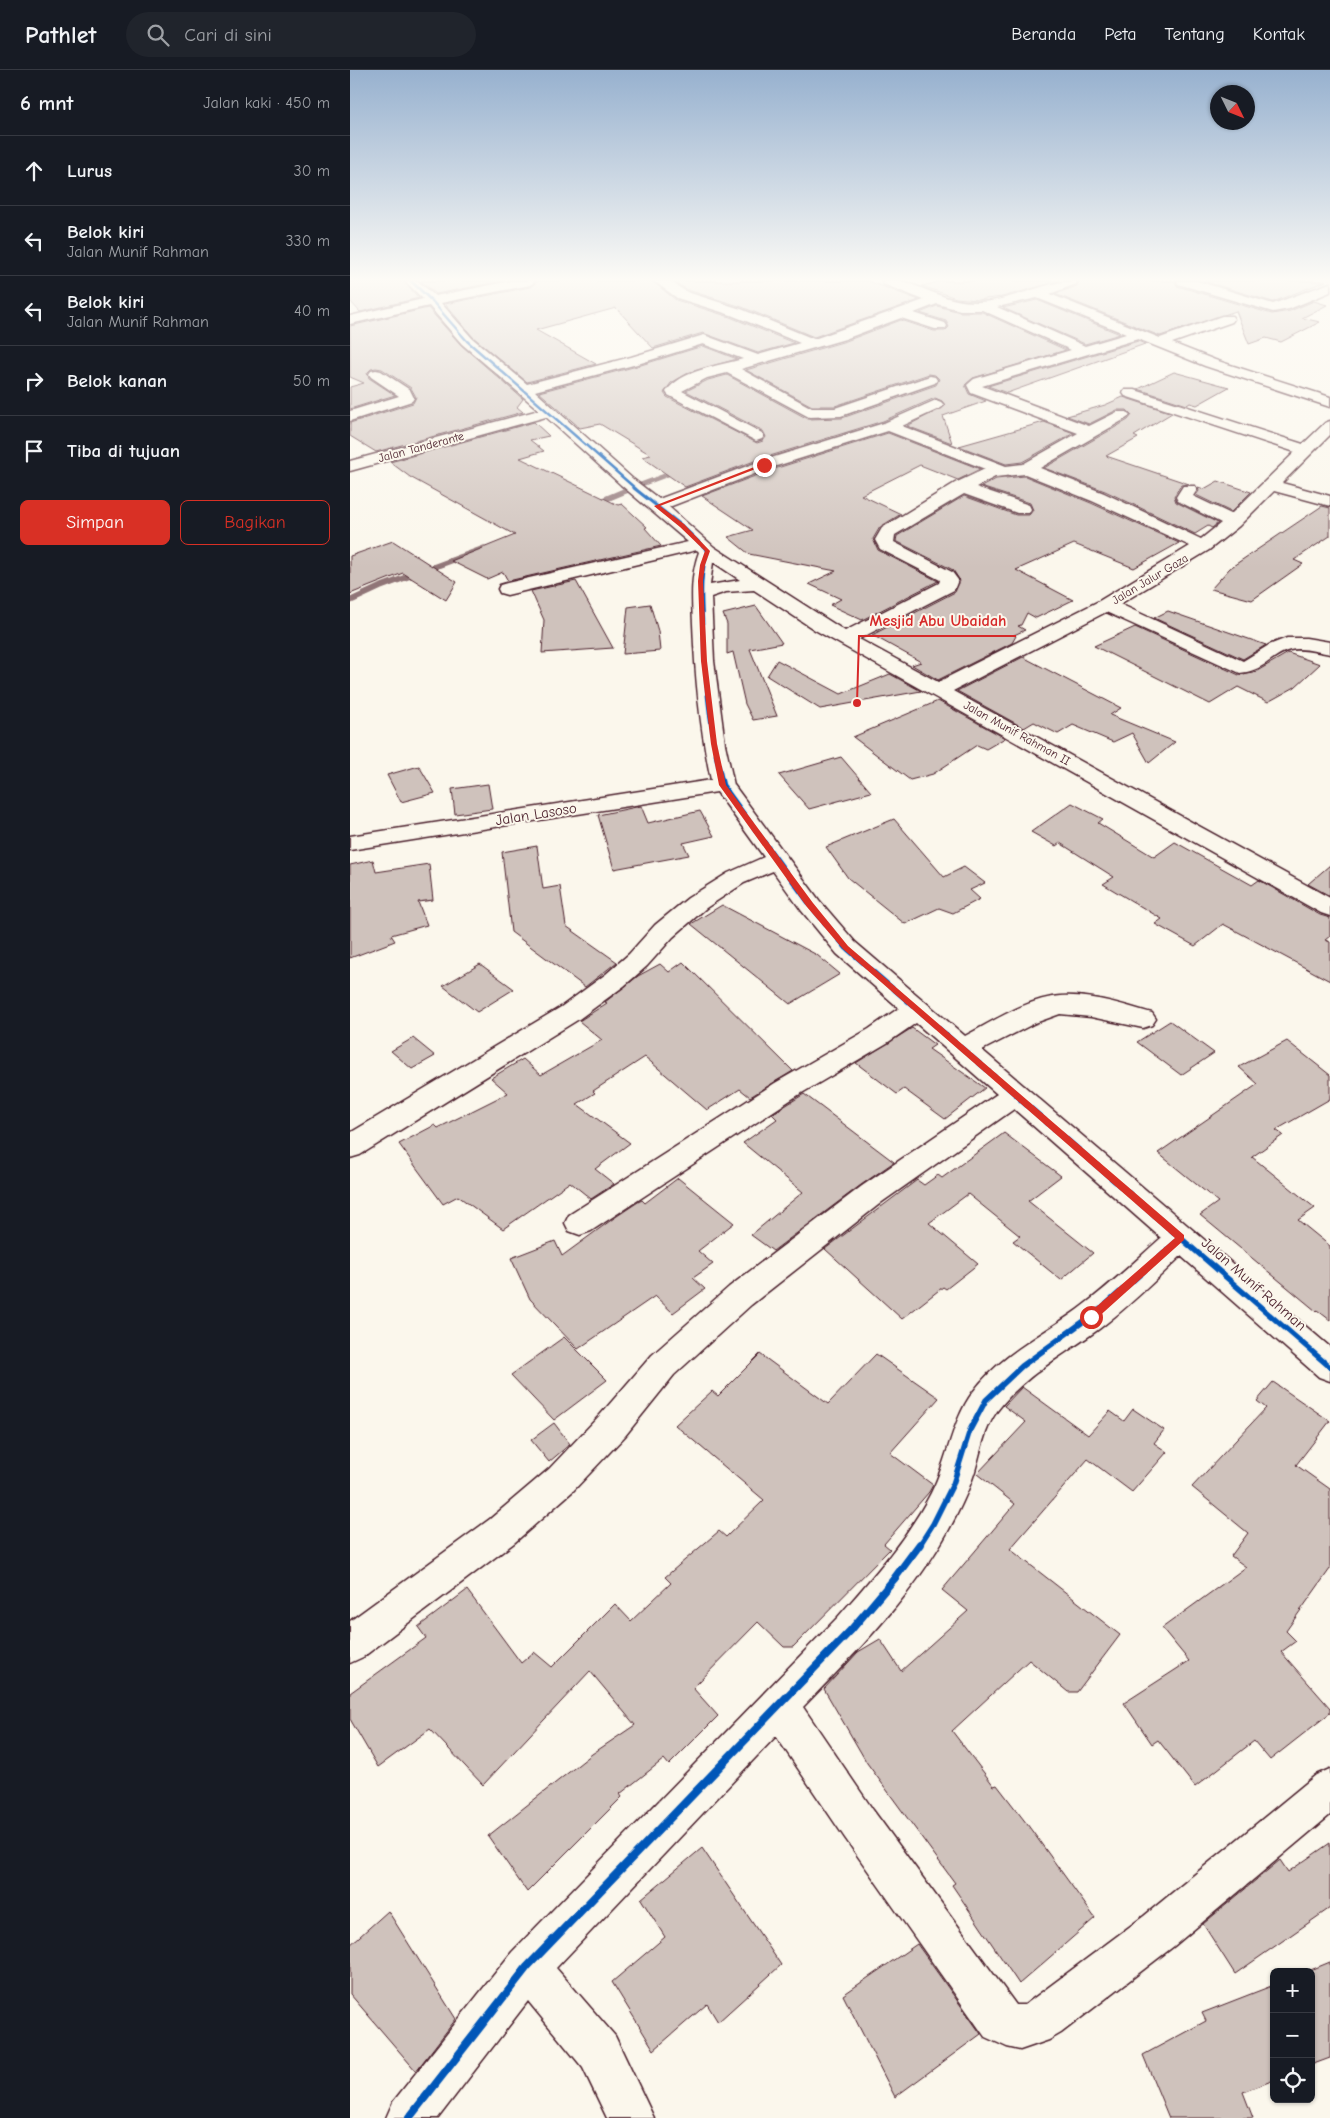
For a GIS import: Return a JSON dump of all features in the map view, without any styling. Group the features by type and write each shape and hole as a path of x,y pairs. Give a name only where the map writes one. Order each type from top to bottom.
{"street":[{"path":"350,416 407,398 405,393 380,377"},
{"path":"510,377 640,493 705,548"},
{"path":"524,388 570,377"},
{"path":"699,377 678,386 673,392 756,436"},
{"path":"745,377 809,412 828,414 836,413 930,380"},
{"path":"998,377 979,382 974,388 988,395 1090,432"},
{"path":"1250,377 1330,402"},
{"path":"1130,393 1306,450"},
{"path":"640,493 764,465 889,426 936,405"},
{"name":"Jalan Tanderante","path":"350,466 550,412"},
{"path":"889,426 1002,470 1018,471 1028,469 1122,415"},
{"name":"Jalan Jalur Gaza","path":"940,690 1106,605 1204,546 1233,522 1330,426"},
{"path":"350,448 370,461"},
{"path":"1028,469 1098,497 1204,546"},
{"path":"845,638 948,586 949,580 946,576 886,545 884,540 888,532 961,487 984,475 1002,470"},
{"path":"1271,485 1330,501"},
{"path":"961,487 1023,509"},
{"path":"1189,490 1184,497 1188,500 1233,522"},
{"path":"507,589 705,548"},
{"name":"Jalan Munif Rahman II","path":"705,548 789,606 845,638 1325,898"},
{"name":"Jalan Munif Rahman","path":"705,548 700,594 704,661 714,744 723,785 810,905 846,948 1330,1367"},
{"path":"700,594 724,587 757,584"},
{"path":"1106,605 1240,667 1253,666 1265,656 1291,644 1330,648"},
{"name":"Jalan Lasoso","path":"350,843 723,785"},
{"path":"350,1146 570,1013 616,980 638,960 664,931 697,903 736,878 778,860"},
{"path":"962,1049 1042,1010 1059,1005 1084,1007 1143,1019"},
{"path":"580,1224 785,1090 878,1036 917,1009"},
{"path":"350,1644 433,1580 502,1531 561,1480 612,1425 663,1365 740,1296 872,1194 1015,1095"},
{"path":"409,2118 527,1967 707,1778 779,1706 851,1630 896,1578 932,1526 953,1484 976,1416 987,1400 1014,1372 1091,1317 1181,1238"},
{"path":"779,1706 859,1824 1001,2022 1008,2027 1016,2028 1035,2025 1159,1931 1330,1789"},
{"path":"527,1967 599,2052 631,2118"}],"building":[{"path":"350,377 368,377 395,395 350,409 350,387 364,383"},
{"path":"394,377 497,377 523,399 517,407 523,412 376,452 350,436 350,423 413,403 416,397 411,388"},
{"path":"520,377 548,377 527,382"},
{"path":"597,377 682,377 671,383 664,393 667,397 757,443 763,441 766,437 763,431 686,391 708,380 730,377 808,419 842,418 936,385 939,379 937,377 978,377 965,385 969,394 986,401 943,416 952,443 907,426 945,406 942,401 935,398 883,421 757,460 685,487 642,457 651,455 600,424 580,428 539,392"},
{"path":"758,377 921,377 835,406 812,406"},
{"path":"1019,377 1053,377 1007,393 988,386"},
{"path":"1164,377 1191,377 1229,387 1197,405 1190,403 1187,405 1138,389"},
{"path":"1123,397 1172,413 1134,436 1138,438 1106,456 1189,484 1181,485 1174,496 1176,502 1218,523 1212,528 1208,526 1195,534 1105,491 1044,468 1128,420 1132,415 1127,410 1117,410 1089,424 1067,416 1105,405"},
{"path":"534,422 549,436 530,440 544,451 520,458 618,505 622,504 647,527 645,528 661,546 508,581 503,572 487,579 451,561 515,535 410,477 390,462"},
{"path":"1044,422 1074,433 1022,462 1006,464 959,446"},
{"path":"888,433 980,469 958,480 920,465 861,495 901,514 880,527 873,539 878,550 938,581 862,620 830,605 841,599 809,584 836,571 749,554 728,537 753,530 702,496 771,470"},
{"path":"1025,476 1091,503 1179,543 1134,568 1074,544 1016,570 1073,600 1036,618 1027,613 1021,625 1018,626 1025,630 1014,635 1016,636 1012,643 938,680 912,665 921,662 872,635 955,592 960,581 953,570 896,541 897,536 964,496 1016,515 1029,515 1033,510 1030,503 981,487 996,479"},
{"path":"1218,481 1251,492 1231,512 1196,495 1199,491 1198,487 1204,489"},
{"path":"1322,506 1330,508 1330,536 1294,560 1303,564 1252,600 1211,589 1230,568"},
{"path":"393,541 457,582 446,600 403,573 350,594 350,556"},
{"path":"576,581 613,648 542,653 544,620 531,591"},
{"path":"650,604 658,631 660,651 623,654 628,607"},
{"path":"756,606 782,643 750,649 777,716 753,720 745,704 733,652 727,654 727,624 723,614"},
{"path":"1168,611 1266,645 1243,659 1154,618"},
{"path":"1135,627 1239,675 1257,671 1288,653 1320,664 1295,687 1268,702 1238,687 1210,704 1094,646"},
{"path":"1023,657 1121,708 1110,715 1175,742 1149,763 1132,733 1113,742 1073,725 1058,734 1034,722 1024,728 957,691"},
{"path":"777,660 841,694 890,674 921,691 820,709 767,676"},
{"path":"938,701 1005,738 986,749 977,745 933,774 910,780 853,737"},
{"path":"841,757 871,792 809,809 779,775"},
{"path":"419,766 435,793 401,802 387,775"},
{"path":"488,784 492,809 455,814 452,789"},
{"path":"1072,803 1103,819 1098,823 1154,857 1175,842 1252,885 1259,880 1320,915 1330,918 1330,936 1325,940 1330,942 1330,981 1223,924 1195,946 1155,924 1162,919 1103,884 1114,877 1060,843 1056,846 1031,832"},
{"path":"641,806 648,823 700,811 714,836 683,843 689,855 614,869 598,815"},
{"path":"894,819 944,877 964,867 985,883 970,890 980,899 953,913 939,908 905,924 848,878 826,847"},
{"path":"537,846 543,889 560,886 566,926 617,962 585,987 511,932 502,852"},
{"path":"373,860 376,872 429,864 433,900 418,902 427,925 391,935 395,941 350,958 350,865"},
{"path":"1330,865 1330,896 1308,884"},
{"path":"722,905 817,955 840,974 790,1004 691,924"},
{"path":"683,962 793,1071 750,1097 740,1089 707,1110 645,1057 593,1091 595,1093 577,1104 630,1143 595,1169 614,1184 591,1199 570,1182 503,1229 458,1196 443,1204 399,1144 435,1125 438,1128 508,1093 491,1078 523,1059 541,1075 602,1040 579,1021 607,1003 605,1002 638,976 660,964 669,972"},
{"path":"480,964 514,989 477,1012 443,986"},
{"path":"1170,1021 1214,1053 1181,1075 1137,1042"},
{"path":"912,1028 935,1045 929,1049 985,1088 945,1119 904,1089 897,1094 856,1063"},
{"path":"413,1038 435,1056 412,1069 391,1051"},
{"path":"1287,1041 1330,1075 1330,1099 1276,1130 1283,1135 1252,1157 1315,1208 1298,1220 1330,1246 1330,1320 1316,1311 1200,1215 1218,1202 1158,1153 1258,1084 1239,1067"},
{"path":"804,1094 894,1162 773,1251 751,1235 803,1192 743,1143 777,1119 772,1114"},
{"path":"1004,1133 1061,1176 1028,1201 1093,1253 1061,1280 1013,1241 1020,1236 968,1194 929,1223 978,1264 946,1289 943,1287 902,1319 825,1249 917,1180 924,1185 938,1175 942,1178"},
{"path":"678,1178 734,1223 698,1251 713,1264 693,1278 705,1289 673,1313 655,1296 578,1349 530,1299 511,1258 555,1241 562,1256 614,1218 642,1200 645,1203"},
{"path":"564,1337 607,1380 554,1420 511,1375"},
{"path":"760,1354 828,1404 876,1354 939,1398 890,1453 933,1485 884,1544 890,1549 793,1647 784,1647 758,1622 693,1688 718,1716 669,1765 664,1759 620,1794 622,1797 527,1892 488,1836 592,1754 635,1725 590,1671 483,1785 430,1729 378,1767 350,1719 350,1693 426,1638 418,1627 467,1590 521,1663 534,1652 552,1667 615,1604 631,1621 671,1583 665,1577 719,1531 726,1537 764,1500 675,1425 712,1391 718,1396"},
{"path":"1273,1382 1330,1421 1296,1465 1330,1489 1330,1569 1286,1631 1296,1641 1281,1652 1330,1708 1330,1713 1270,1760 1254,1741 1195,1787 1158,1740 1152,1744 1124,1703 1189,1661 1162,1628 1246,1567 1231,1556 1248,1533 1192,1487 1266,1408 1257,1401"},
{"path":"1022,1387 1088,1435 1110,1411 1124,1421 1133,1409 1164,1430 1154,1443 1167,1452 1132,1492 1088,1459 1010,1549 1120,1635 1077,1692 1068,1692 1029,1660 952,1731 994,1786 997,1785 1027,1824 1095,1918 1019,1984 952,1885 955,1883 867,1763 824,1689 858,1652 880,1639 901,1671 968,1611 942,1590 1015,1504 977,1474 1026,1422 1004,1406"},
{"path":"554,1423 570,1444 549,1462 531,1440"},
{"path":"1330,1843 1330,1908 1235,1974 1203,1924 1280,1860 1288,1872"},
{"path":"702,1848 781,1965 718,2022 707,2004 654,2050 612,1982 665,1937 641,1899"},
{"path":"388,1911 456,2019 416,2071 350,1994 350,1945"},
{"path":"917,1944 981,2034 895,2097 843,1995"},
{"path":"1330,1962 1330,2058 1315,2064 1315,2013 1315,1968"},
{"path":"1270,1987 1270,2082 1243,2092 1253,2118 1169,2118 1143,2055 1206,2021 1202,2013"}],"waterway":[{"path":"836,431 858,433 900,417"},
{"path":"629,489 677,471"},
{"path":"594,504 632,488"},
{"path":"350,601 380,587 485,548"}],"cycle path":[{"path":"509,377 627,482 682,526 708,551 703,565 701,581 704,661 714,744 723,785 810,905 846,948 1330,1367"},
{"path":"409,2118 527,1967 851,1630 894,1579 921,1542 944,1504 957,1473 974,1419 986,1400 1009,1376 1090,1318 1181,1238"}],"place":[{"name":"Mesjid Abu Ubaidah","path":"857,703"}],"route":[{"path":"764,465 656,506 682,526 708,551 700,581 704,661 714,744 723,785 744,817 810,905 846,948 1181,1238 1091,1317"}]}
